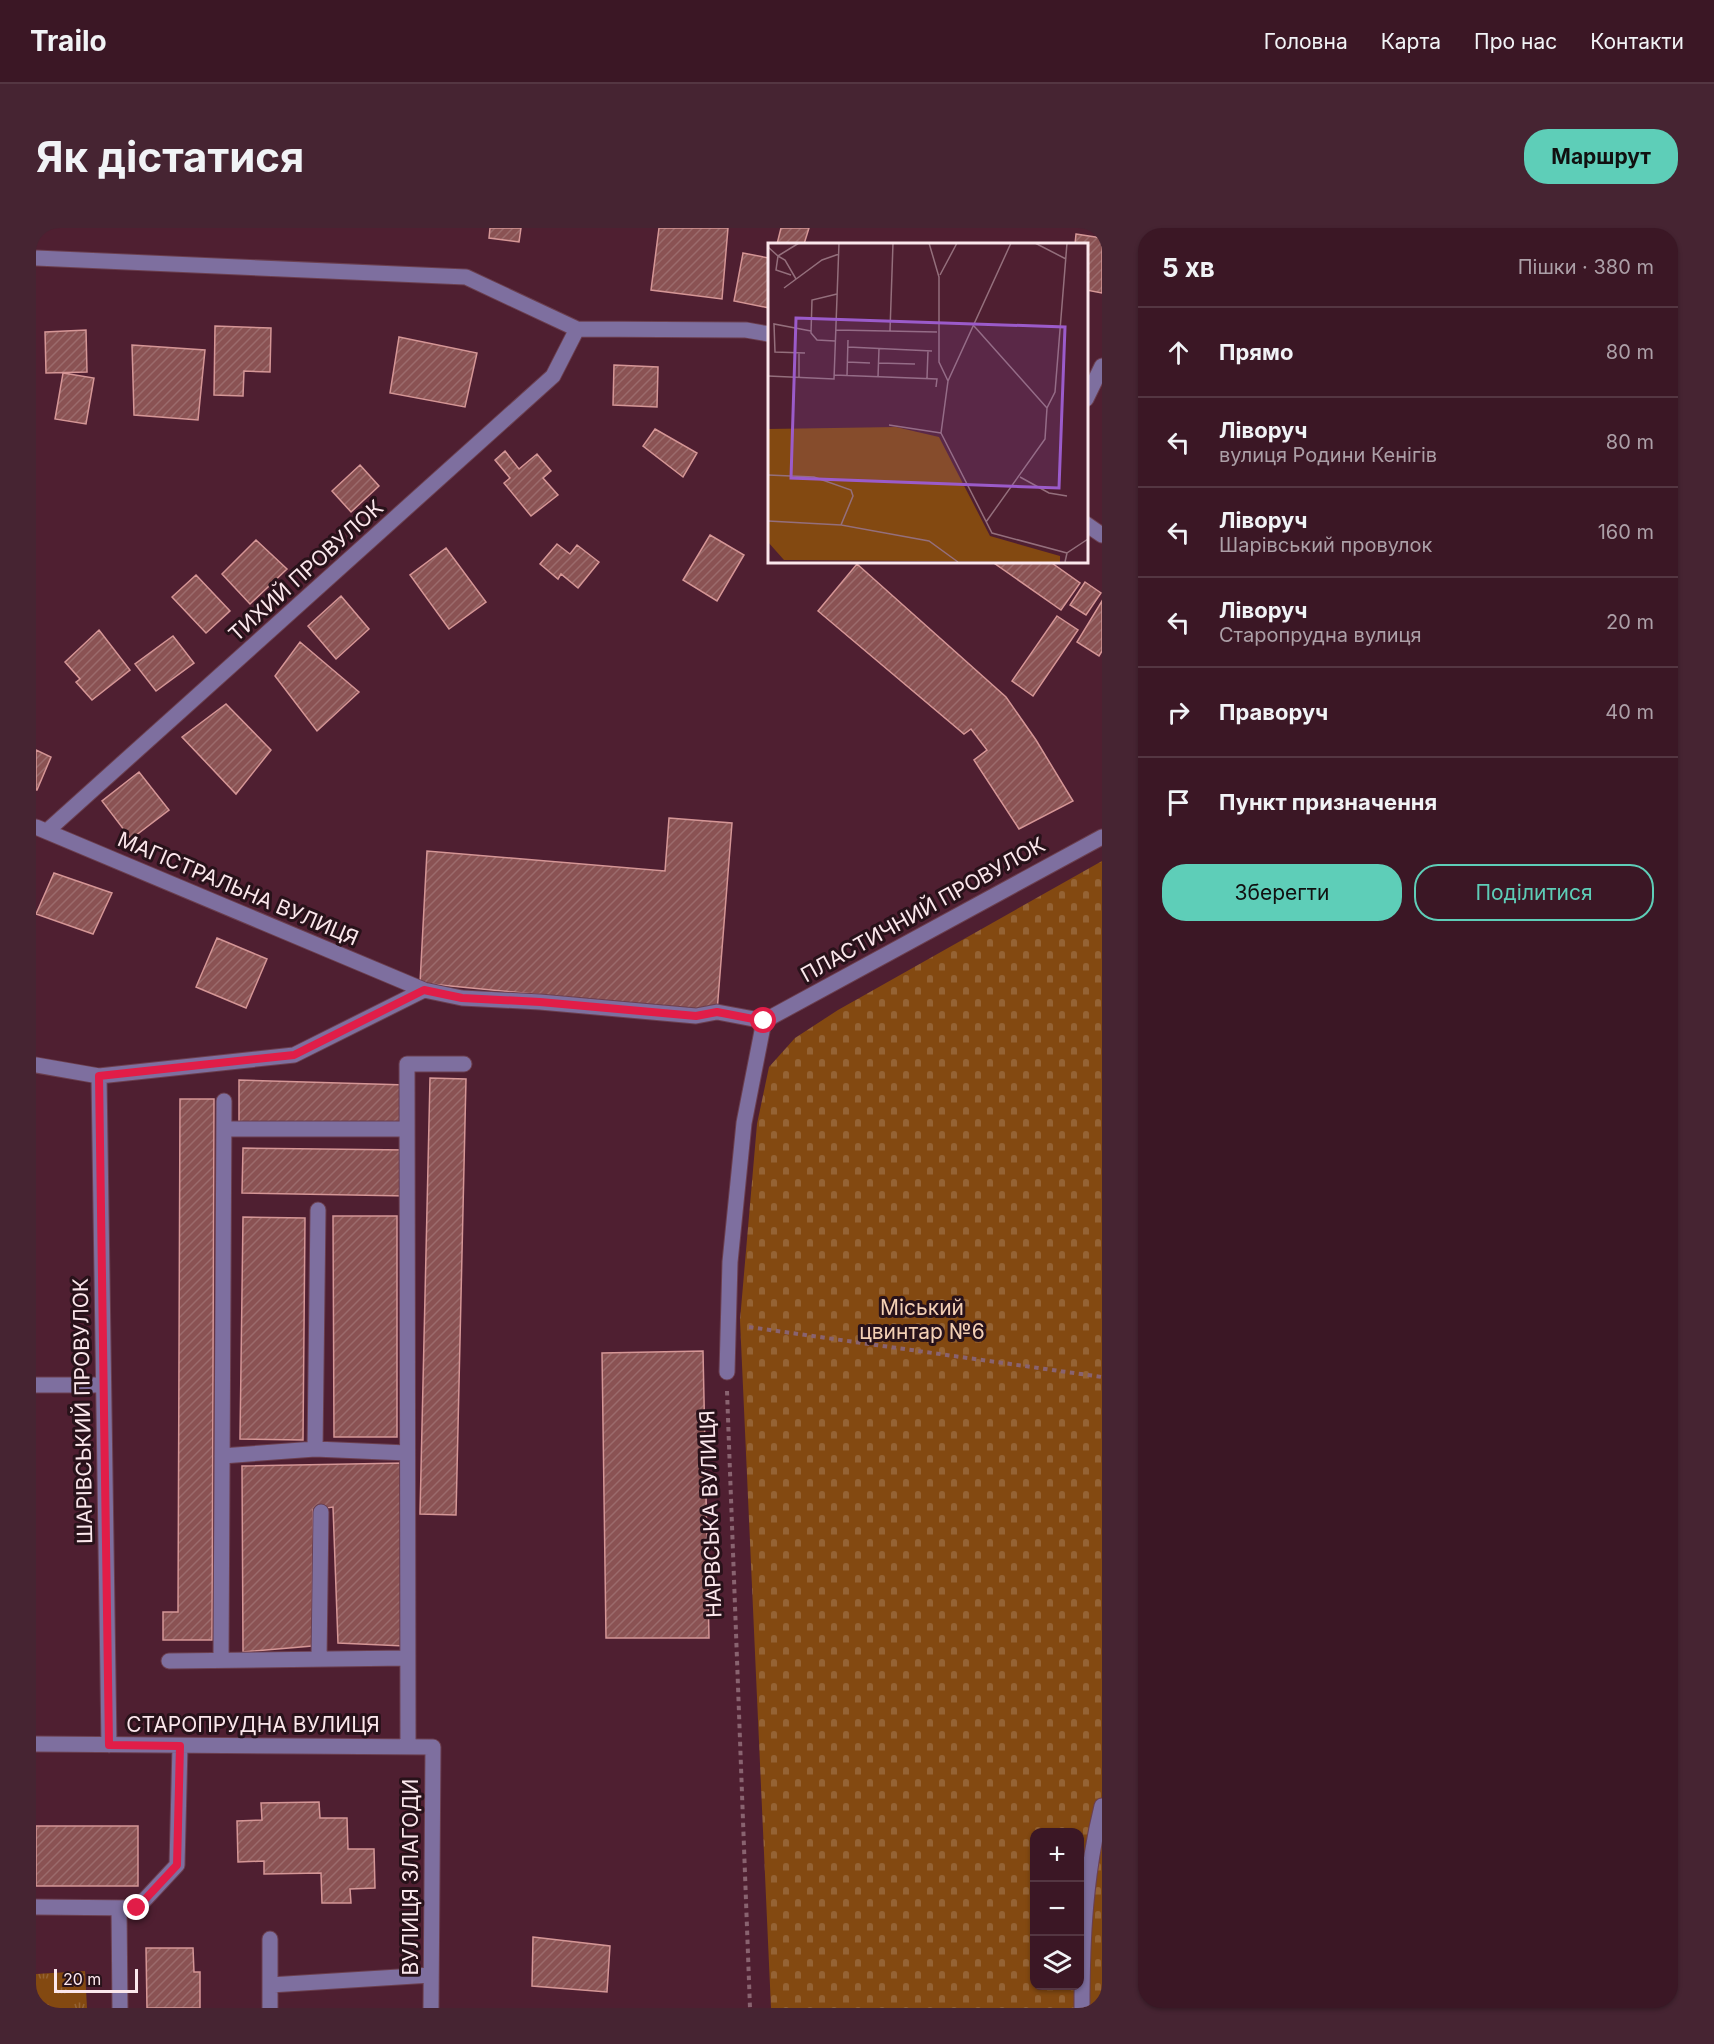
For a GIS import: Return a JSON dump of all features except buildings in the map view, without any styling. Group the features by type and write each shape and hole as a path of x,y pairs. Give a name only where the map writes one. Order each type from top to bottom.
{"street":[{"path":"36,258 466,276 577,329 746,330 768,334"},
{"name":"ТИХИЙ ПРОВУЛОК","path":"42,829 553,376 577,329"},
{"path":"1087,397 1102,366"},
{"path":"1087,525 1102,535"},
{"name":"МАГІСТРАЛЬНА ВУЛИЦЯ","path":"42,829 424,990 462,998 540,1002 696,1016 717,1012 764,1021"},
{"name":"ПЛАСТИЧНИЙ ПРОВУЛОК","path":"764,1021 1102,837"},
{"path":"36,1065 99,1076 294,1055 424,990"},
{"path":"727,1372 730,1262 744,1123 764,1021"},
{"path":"408,1747 407,1064 464,1064"},
{"name":"ШАРІВСЬКИЙ ПРОВУЛОК","path":"99,1076 109,1745"},
{"path":"221,1660 224,1101"},
{"path":"224,1129 407,1130"},
{"path":"315,1449 318,1210"},
{"path":"36,1385 103,1385"},
{"path":"222,1456 315,1449 407,1453"},
{"path":"319,1659 321,1512"},
{"path":"170,1661 407,1658"},
{"name":"СТАРОПРУДНА ВУЛИЦЯ","path":"36,1744 433,1747"},
{"path":"36,1907 137,1908 177,1865 180,1746"},
{"name":"ВУЛИЦЯ ЗЛАГОДИ","path":"431,2008 433,1747"},
{"path":"1082,2008 1082,1940 1090,1856 1102,1806"},
{"path":"119,1908 120,2008"},
{"path":"270,1939 270,2008"},
{"path":"270,1985 431,1975"}],"path":[{"path":"728,1324 1102,1377"},
{"name":"НАРВСЬКА ВУЛИЦЯ","path":"727,1372 750,2008"}],"green space":[{"name":"Міський цвинтар №6","path":"1102,861 1102,2008 771,2008 740,1320 757,1124 769,1067 795,1038 838,1010"},
{"path":"85,1971 87,2008 36,2008 36,1974"}],"route":[{"path":"137,1908 177,1865 180,1746 109,1745 99,1076 294,1055 424,990 462,998 540,1002 696,1016 717,1012 764,1021"}]}
